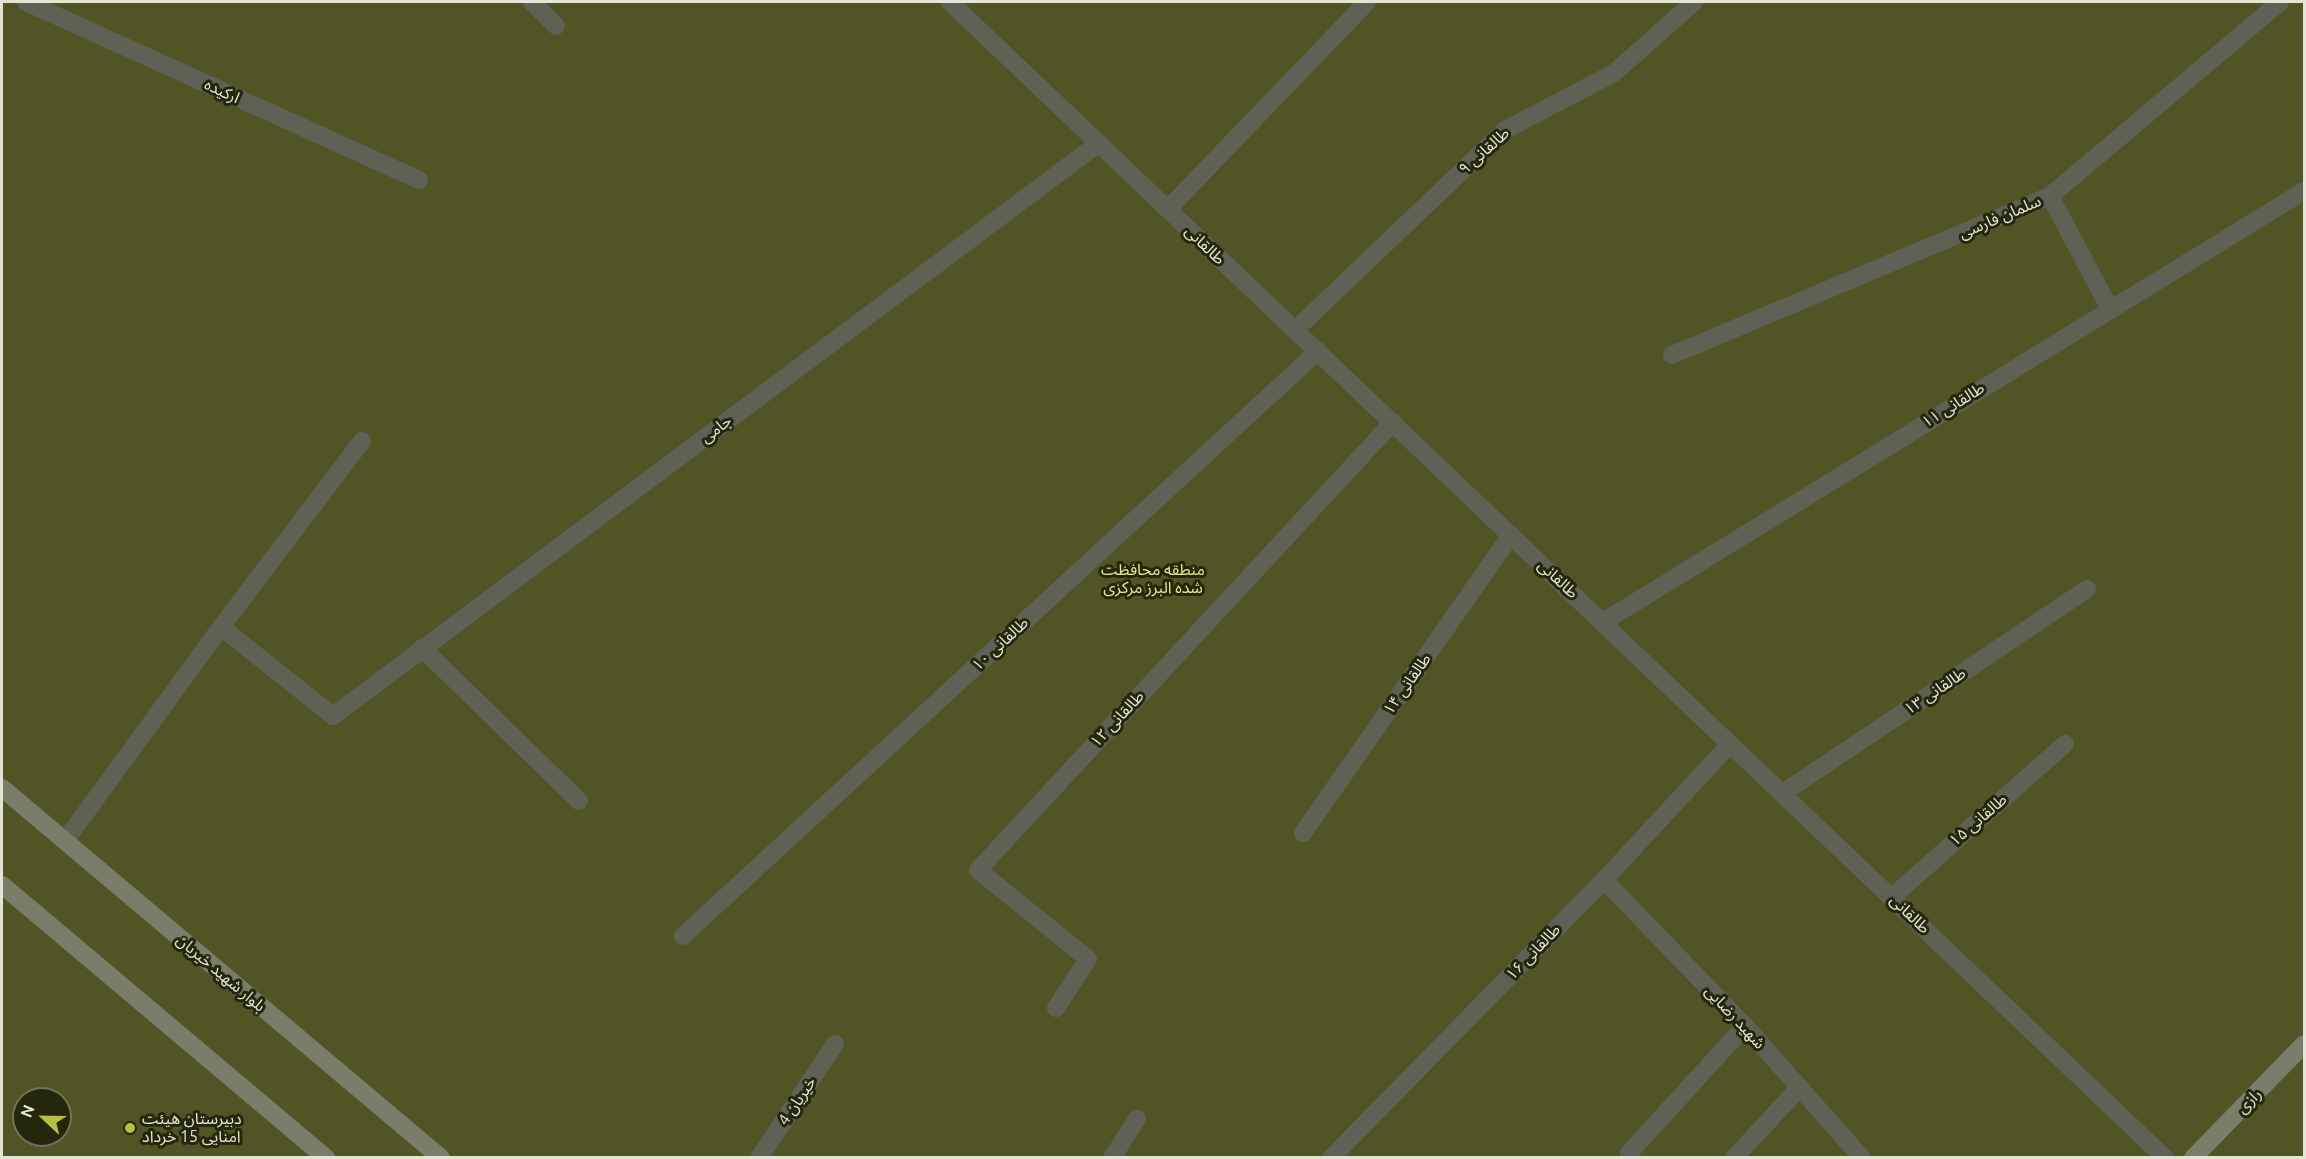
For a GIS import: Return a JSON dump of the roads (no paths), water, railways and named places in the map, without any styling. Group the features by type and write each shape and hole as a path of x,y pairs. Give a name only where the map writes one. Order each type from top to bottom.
{"main road":[{"name":"بلوار شهید خیریان","path":"2,788 441,1158"},
{"path":"2,885 326,1158"},
{"name":"رازی","path":"2193,1158 2304,1044"}],"street":[{"name":"ارکیده","path":"26,2 418,180"},
{"path":"532,2 556,26"},
{"name":"طالقانی","path":"950,2 2165,1158"},
{"path":"1168,209 1367,2"},
{"name":"طالقانی ۹","path":"1295,330 1505,130 1614,73 1694,2"},
{"name":"سلمان فارسی","path":"1672,355 2050,196 2280,2"},
{"name":"جامی","path":"221,627 333,716 1099,143"},
{"name":"طالقانی ۱۱","path":"1603,622 2304,191"},
{"path":"2050,196 2110,309"},
{"name":"طالقانی ۱۰","path":"683,936 1318,351"},
{"name":"طالقانی ۱۲","path":"1056,1008 1088,959 978,870 1393,422"},
{"path":"65,841 221,627 362,441"},
{"name":"طالقانی ۱۴","path":"1303,833 1511,535"},
{"name":"طالقانی ۱۳","path":"1783,793 2087,589"},
{"path":"422,648 579,801"},
{"name":"طالقانی ۱۶","path":"1332,1158 1604,880 1730,744"},
{"name":"طالقانی ۱۵","path":"1892,897 2065,744"},
{"name":"شهید رضایی","path":"1604,880 1745,1026 1862,1158"},
{"path":"1629,1153 1745,1026"},
{"name":"خیریان 4","path":"759,1158 835,1044"},
{"path":"1734,1158 1800,1087"},
{"path":"1112,1158 1137,1119"}],"place":[{"name":"دبیرستان هیئت امنایی 15 خرداد","path":"130,1128"}],"park label":[{"name":"منطقه محافظت شده البرز مرکزی","path":"1153,579"}]}
